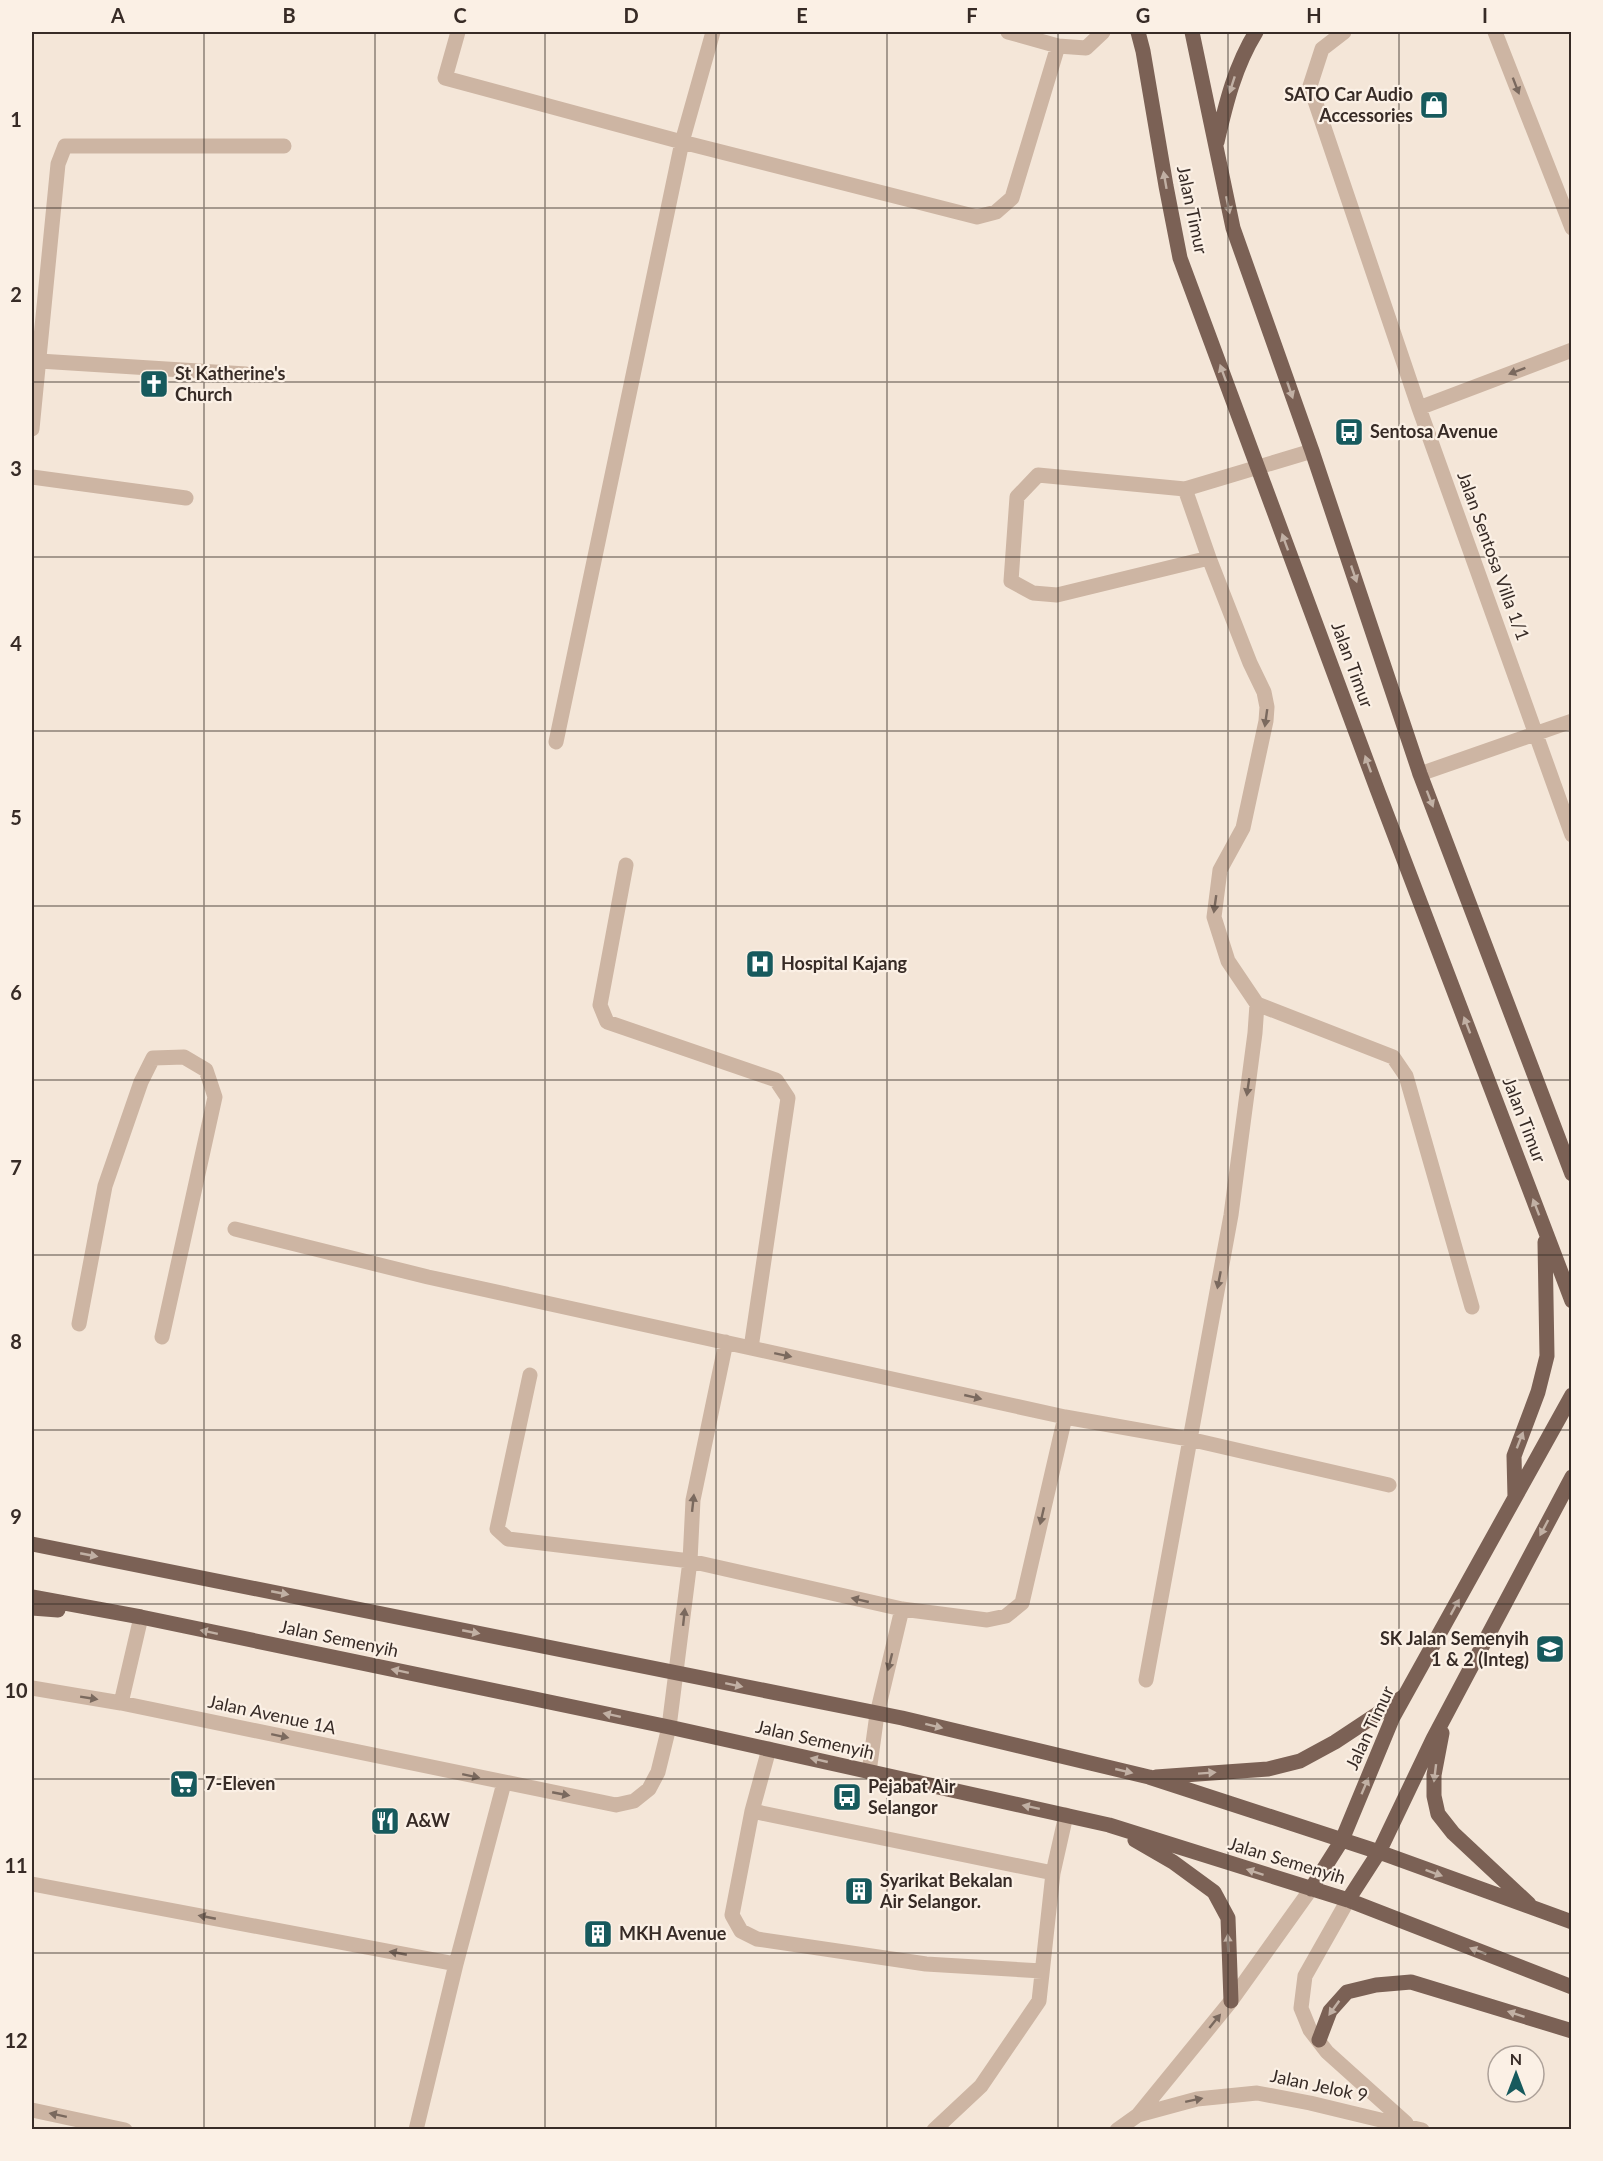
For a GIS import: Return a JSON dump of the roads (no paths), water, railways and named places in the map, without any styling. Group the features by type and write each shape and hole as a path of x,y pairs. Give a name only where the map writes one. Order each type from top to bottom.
{"main road":[{"name":"Jalan Timur","path":"1138,32 1180,258 1377,789 1572,1301"},
{"name":"Jalan Timur","path":"1192,32 1233,228 1312,451 1420,774 1572,1174"},
{"path":"1215,148 1229,91 1242,55 1256,32"},
{"path":"1515,1497 1514,1456 1538,1392 1547,1356 1545,1229"},
{"name":"Jalan Timur","path":"1311,1889 1342,1840 1393,1717 1572,1395"},
{"path":"1348,1900 1379,1852 1445,1715 1572,1477"},
{"name":"Jalan Semenyih","path":"32,1544 877,1714 1149,1777 1379,1852 1572,1922"},
{"name":"Jalan Semenyih","path":"32,1597 141,1617 669,1727 1109,1825 1348,1900 1572,1987"},
{"path":"32,1608 141,1617"},
{"path":"1149,1777 1268,1769 1300,1761 1335,1742 1406,1695"},
{"path":"1445,1715 1434,1775 1434,1796 1438,1814 1453,1833 1534,1909"},
{"path":"1109,1825 1173,1862 1214,1892 1228,1918 1231,2001"},
{"path":"1319,2040 1330,2012 1347,1992 1376,1985 1411,1982 1572,2031"}],"lane":[{"path":"458,32 445,78 682,142 977,217 996,212 1012,198 1058,46"},
{"path":"556,742 682,142 713,32"},
{"path":"1008,32 1058,46 1086,48 1103,32"},
{"name":"Jalan Sentosa Villa 1/1","path":"1344,32 1322,49 1310,86 1419,408 1572,835"},
{"path":"1495,32 1572,228"},
{"path":"32,429 58,164 65,146 284,146"},
{"path":"1419,408 1572,350"},
{"path":"39,361 246,374"},
{"path":"1209,558 1057,595 1033,593 1011,581 1017,497 1038,475 1185,489 1312,451"},
{"path":"32,477 186,498"},
{"path":"1185,489 1209,558 1250,663 1264,692 1267,707 1243,828 1220,870 1214,917 1228,961 1257,1004 1393,1057 1406,1076 1472,1307"},
{"path":"1420,774 1572,721"},
{"path":"627,866 600,1005 607,1022 776,1080 788,1098 751,1348"},
{"path":"1146,1680 1231,1215 1257,1004"},
{"path":"79,1324 105,1186 141,1082 153,1058 184,1057 206,1070 215,1097 162,1337"},
{"path":"236,1229 428,1277 1065,1417 1189,1439 1389,1485"},
{"name":"Jalan Avenue 1A","path":"32,1688 121,1703 616,1805 634,1801 649,1789 658,1772 669,1727 690,1562 693,1500 726,1342"},
{"path":"530,1375 497,1529 508,1539 690,1562 902,1609 987,1620 1006,1616 1022,1603 1065,1417"},
{"path":"869,1772 877,1714 902,1609"},
{"path":"121,1703 141,1617"},
{"path":"769,1749 752,1811 732,1915 741,1931 757,1939 926,1964 1041,1971"},
{"path":"416,2130 456,1964 504,1783"},
{"path":"752,1811 1053,1873"},
{"path":"934,2130 981,2086 1039,2001 1053,1873 1066,1815"},
{"path":"32,1884 456,1964"},
{"path":"1117,2130 1138,2115 1231,2001 1311,1889"},
{"path":"1348,1900 1305,1976 1301,2008 1310,2030 1328,2052 1415,2127"},
{"name":"Jalan Jelok 9","path":"1138,2115 1197,2099 1257,2093 1415,2127"},
{"path":"32,2110 125,2130"}],"place":[{"name":"SATO Car Audio Accessories","path":"1434,105"},
{"name":"St Katherine's Church","path":"154,384"},
{"name":"Sentosa Avenue","path":"1349,432"},
{"name":"Hospital Kajang","path":"760,964"},
{"name":"SK Jalan Semenyih 1 & 2 (Integ)","path":"1550,1649"},
{"name":"7-Eleven","path":"184,1784"},
{"name":"Pejabat Air Selangor","path":"847,1797"},
{"name":"A&W","path":"385,1821"},
{"name":"Syarikat Bekalan Air Selangor.","path":"859,1891"},
{"name":"MKH Avenue","path":"598,1934"}]}
